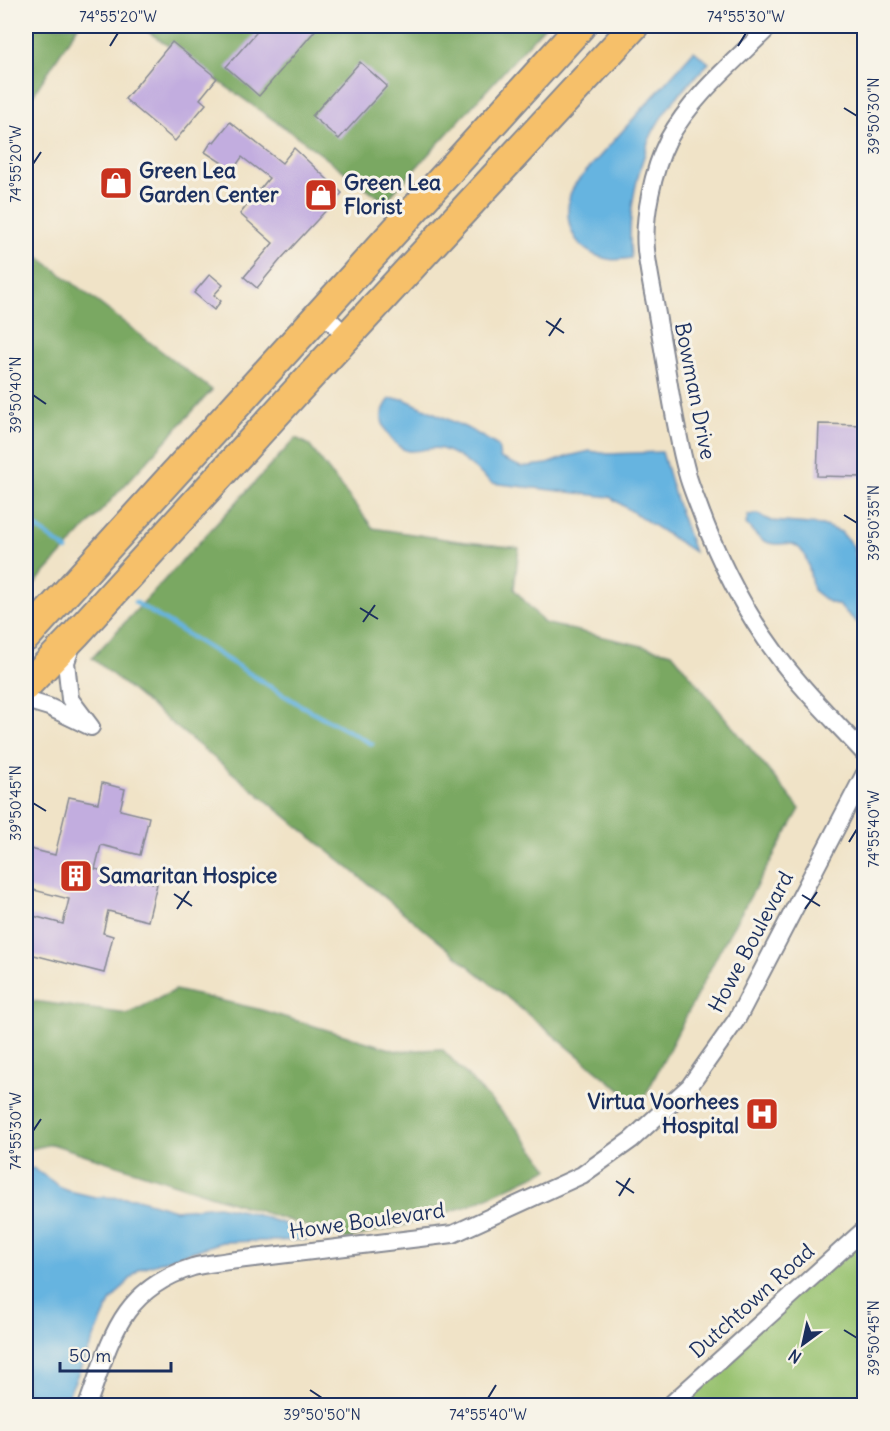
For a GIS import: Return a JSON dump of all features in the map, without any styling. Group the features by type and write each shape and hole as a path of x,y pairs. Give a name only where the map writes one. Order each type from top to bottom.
{"highway":[{"path":"26,637 581,26"},
{"path":"26,686 634,26"}],"street":[{"name":"Bowman Drive","path":"770,26 709,87 690,109 668,141 656,172 647,208 646,248 677,432 688,475 707,527 727,572 752,618 776,654 803,688 864,753"},
{"path":"321,312 347,336"},
{"path":"26,700 49,707 91,727 70,699 66,662 76,634"},
{"name":"Howe Boulevard","path":"87,1406 120,1320 134,1302 151,1287 169,1276 195,1267 229,1261 453,1234 582,1175 631,1140 689,1087 737,1019 864,775"},
{"name":"Dutchtown Road","path":"669,1406 864,1230"}],"green space":[{"path":"26,26 78,26 26,106"},
{"path":"140,26 545,26 385,202 302,140"},
{"path":"26,247 212,390 26,593"},
{"path":"296,438 309,445 373,528 519,548 514,589 544,623 672,653 800,809 720,950 640,1106 92,658"},
{"path":"175,990 258,1009 397,1051 442,1049 515,1126 549,1169 468,1206 346,1239 52,1144 26,1150 26,1000 128,1014"},
{"path":"864,1230 864,1405 669,1406"}],"water":[{"path":"694,51 709,63 668,109 649,140 633,198 630,233 631,258 613,260 598,256 581,245 571,230 568,211 571,191"},
{"path":"390,399 404,399 471,430 498,446 500,458 521,467 547,464 590,451 608,454 662,452 694,552 610,497 492,483 462,459 442,449 409,451 404,449 390,437 382,421 383,411"},
{"path":"757,514 771,521 822,525 841,532 853,546 857,565 858,597 864,604 864,626 862,627 838,605 827,601 813,590 808,564 798,547 792,544 768,543 755,534 746,524 748,516"},
{"path":"33,1168 65,1190 95,1197 134,1198 175,1210 218,1206 248,1212 309,1232 307,1240 222,1242 139,1269 110,1302 64,1405 26,1405 26,1170"}],"building":[{"path":"262,26 319,26 259,96 226,67"},
{"path":"172,42 217,78 200,99 206,104 175,141 125,99"},
{"path":"360,62 387,86 339,139 312,116"},
{"path":"230,122 282,163 294,148 342,193 257,288 244,277 273,243 240,214 269,178 242,157 233,170 205,152"},
{"path":"210,274 223,285 214,295 221,301 214,310 194,293"},
{"path":"819,424 864,425 864,477 817,476"},
{"name":"Samaritan Hospice","path":"102,783 125,789 120,810 149,817 140,855 101,845 95,869 157,884 148,921 108,911 103,933 113,936 104,973 26,953 26,914 63,924 69,899 26,888 26,848 55,855 69,797 98,803"}],"waterway":[{"path":"26,520 67,550"},
{"path":"135,602 300,705 372,744"}],"place":[{"name":"Green Lea Garden Center","path":"116,183"},
{"name":"Green Lea Florist","path":"321,195"},
{"name":"Samaritan Hospice","path":"76,876"},
{"name":"Virtua Voorhees Hospital","path":"762,1114"}]}
